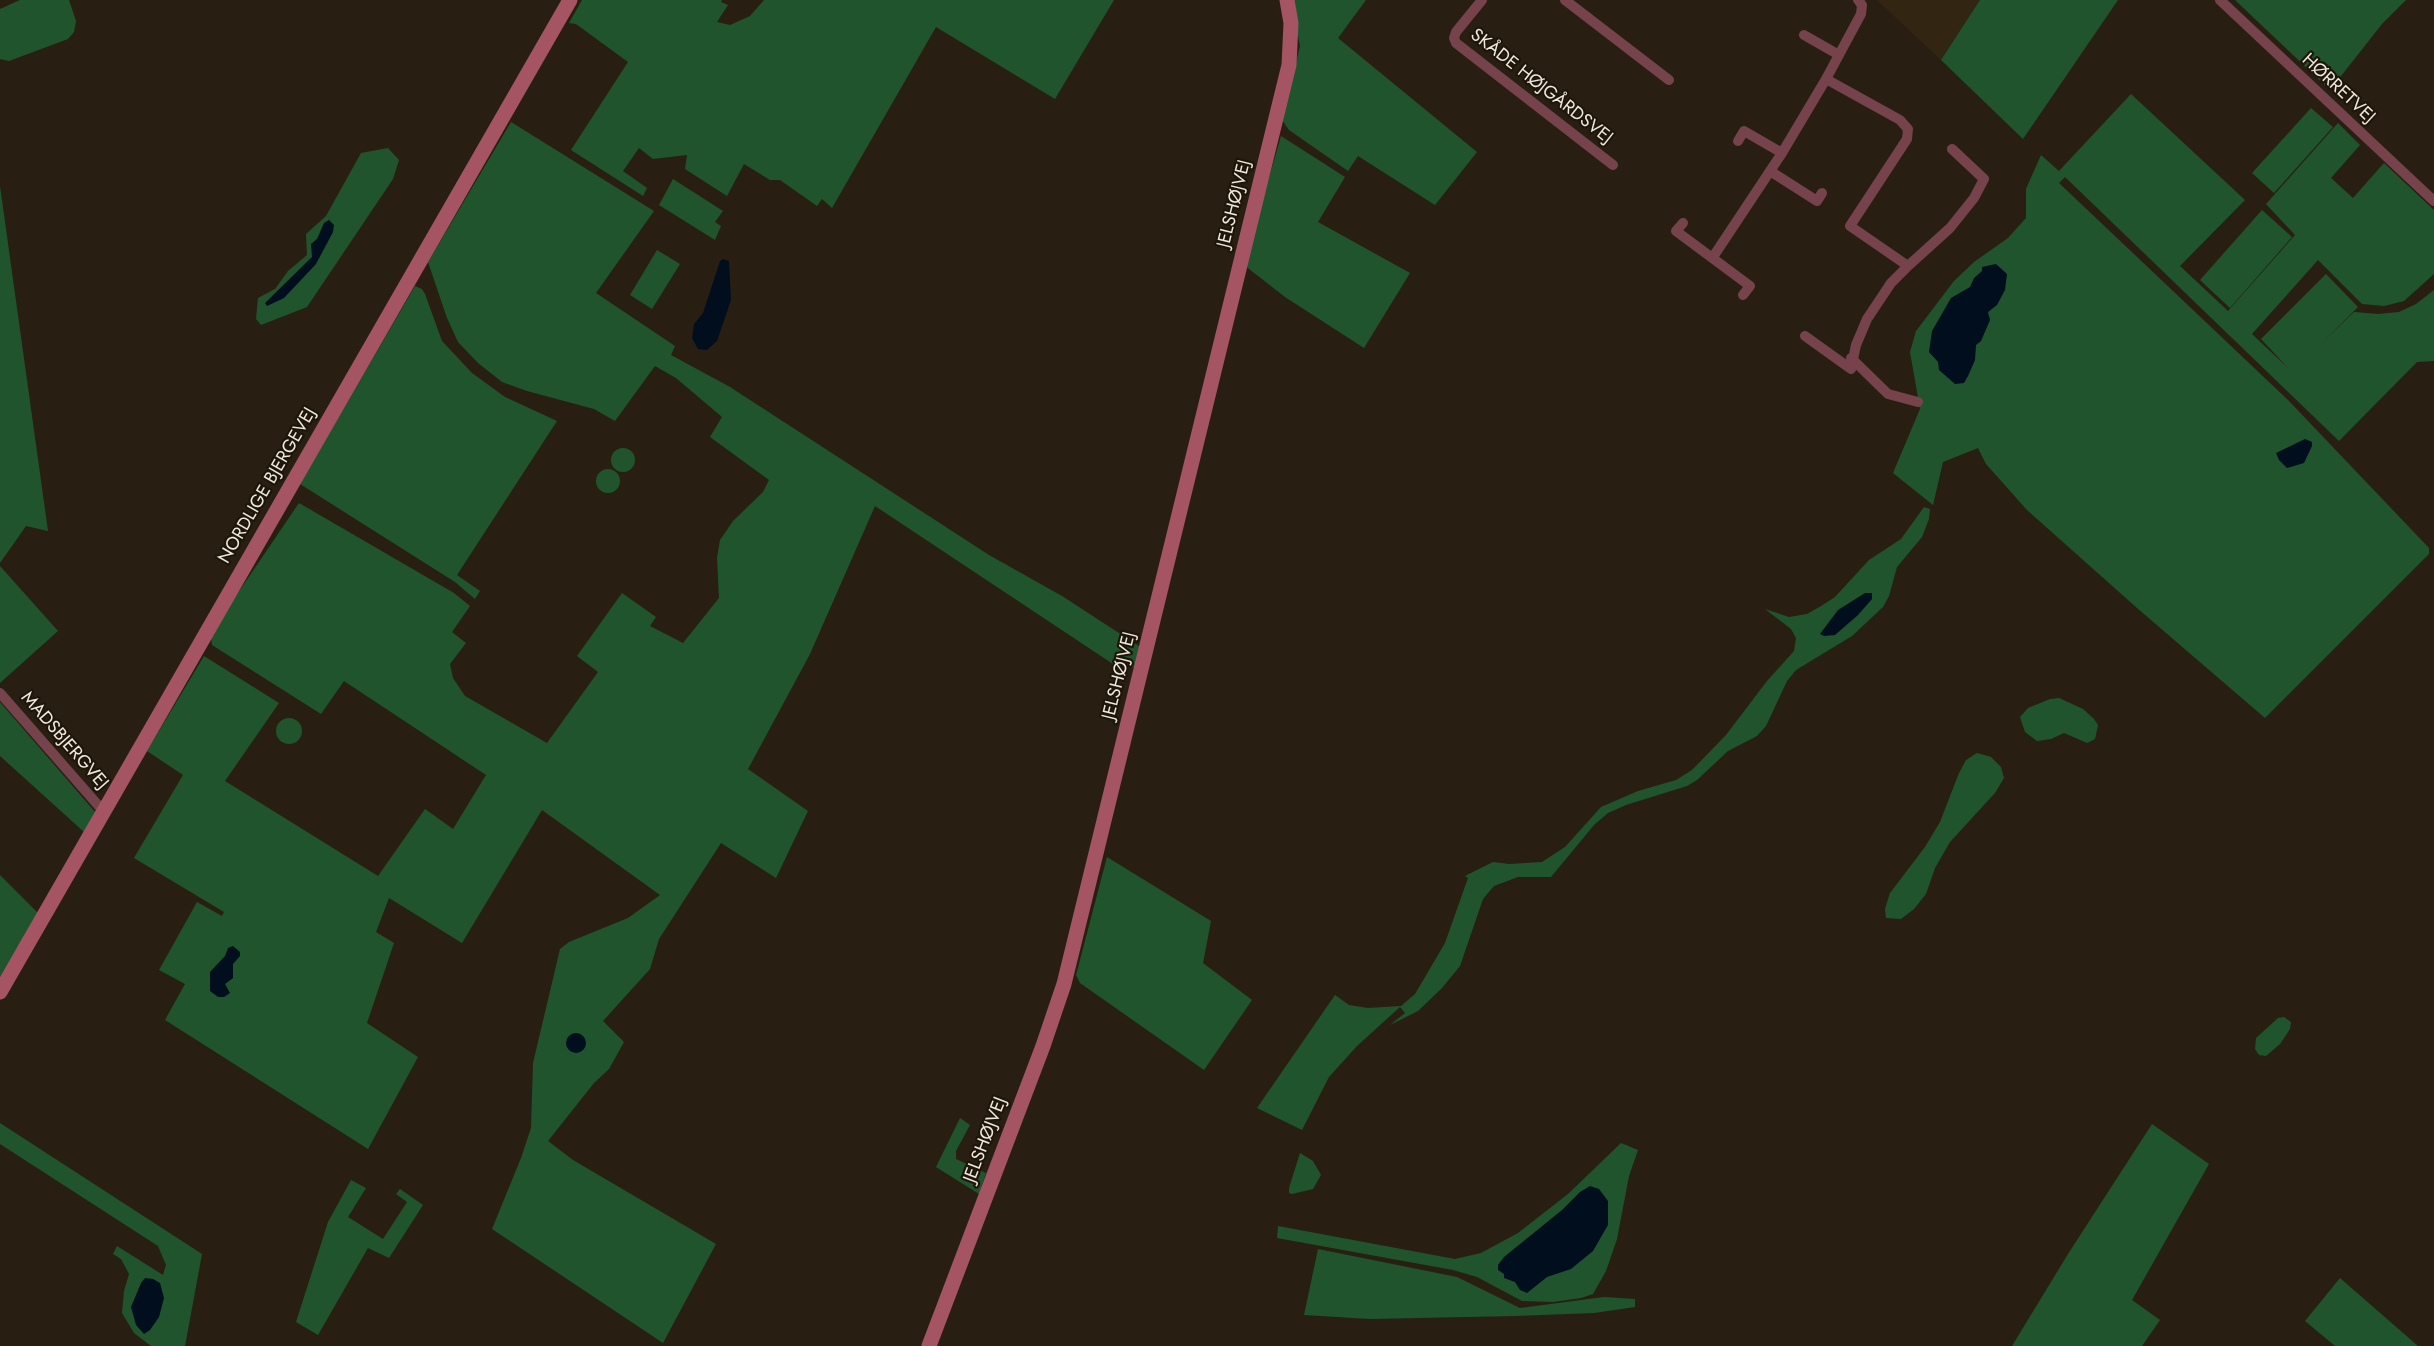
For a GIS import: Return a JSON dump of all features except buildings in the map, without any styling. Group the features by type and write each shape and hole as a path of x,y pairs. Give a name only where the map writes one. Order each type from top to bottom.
{"street":[{"name":"NORDLIGE BJERGEVEJ","path":"0,992 570,0"},
{"name":"JELSHØJVEJ","path":"929,1346 1043,1046 1064,984 1289,64 1291,24 1287,0"},
{"path":"1565,0 1669,80"},
{"path":"1713,257 1782,153 1826,79 1861,14 1862,5 1858,0"},
{"name":"HØRRETVEJ","path":"2220,0 2434,201"},
{"name":"SKÅDE HØJGÅRDSVEJ","path":"1478,1 1456,32 1454,38 1456,43 1613,165"},
{"path":"1804,35 1839,55"},
{"path":"1826,79 1893,116 1908,129 1907,139 1850,226 1908,266"},
{"path":"1738,141 1744,131 1782,153"},
{"path":"1805,336 1851,369 1851,358 1860,332 1876,302 1908,266 1950,228 1974,198 1984,179 1952,148"},
{"path":"1770,171 1817,201 1822,193"},
{"path":"1683,223 1676,231 1750,286 1743,294"},
{"path":"1851,358 1888,394 1918,402"},
{"name":"MADSBJERGVEJ","path":"0,693 104,812"}],"shaded area":[{"path":"1877,0 1980,0 1941,60"}],"green space":[{"path":"20,0 69,0 76,21 74,32 68,39 9,61 0,59 0,9"},
{"path":"582,0 722,0 721,2 728,5 717,22 730,25 750,16 764,0 1114,0 1055,99 936,27 832,208 822,199 817,206 780,180 770,180 744,164 727,196 685,169 687,155 653,159 639,148 623,171 647,188 643,196 571,150 628,62 576,24 569,23"},
{"path":"1294,0 1366,0 1338,38 1477,152 1435,205 1358,156 1348,171 1289,130 1282,120 1300,46"},
{"path":"1980,0 2118,0 2023,139 1941,60"},
{"path":"2235,0 2406,0 2382,24 2330,90"},
{"path":"2131,94 2245,200 2180,266 2228,311 2295,235 2266,204 2338,123 2360,145 2331,178 2353,198 2384,163 2434,210 2434,274 2404,301 2384,306 2362,304 2318,260 2252,334 2288,368 2261,339 2326,274 2358,307 2324,341 2354,312 2378,314 2399,312 2416,304 2434,290 2434,361 2417,362 2339,441 2065,177 2059,183 2288,400 2429,548 2429,554 2265,718 2027,510 1986,464 1978,448 1943,462 1933,505 1893,473 1920,409 1910,352 1916,331 1954,281 1974,262 2008,238 2026,218 2026,189 2041,155 2059,171"},
{"path":"2311,108 2333,127 2274,193 2252,173"},
{"path":"511,122 654,211 596,293 675,346 671,355 730,387 989,555 1062,596 1142,648 1136,667 1119,668 875,506 810,654 748,769 808,811 776,878 721,843 659,939 650,969 603,1021 624,1042 609,1069 594,1083 548,1141 573,1160 716,1244 663,1343 492,1229 531,1128 533,1063 560,949 569,942 628,918 660,895 542,810 462,943 389,898 376,932 394,943 367,1023 418,1057 368,1149 165,1020 185,984 159,970 197,902 222,916 224,912 134,858 183,775 147,751 204,656 279,703 225,781 378,876 425,809 453,829 486,775 344,681 321,714 212,645 211,638 229,606 299,503 454,593 470,606 452,632 466,643 450,664 453,678 465,696 547,743 598,672 577,656 622,593 656,617 650,626 683,643 719,598 717,558 720,540 733,521 763,492 769,480 710,437 722,417 676,378 655,366 615,421 594,409 502,382 478,363 458,342 447,318 428,262"},
{"path":"1281,136 1345,177 1318,222 1410,273 1364,348 1285,297 1244,265"},
{"path":"388,148 399,160 393,179 307,307 261,325 256,319 258,298 275,289 288,271 307,255 306,234 326,216 361,153"},
{"path":"673,179 723,211 715,222 721,226 715,240 659,205"},
{"path":"0,186 48,531 26,526 0,563"},
{"path":"2262,210 2292,237 2230,308 2200,280"},
{"path":"657,250 680,264 652,309 630,295"},
{"path":"415,286 422,289 425,294 442,341 472,373 505,397 557,421 457,575 480,591 475,599 455,582 300,484"},
{"path":"623,448 632,451 635,460 632,469 623,472 614,469 611,460 614,451"},
{"path":"608,469 617,472 620,481 617,490 608,493 599,490 596,481 599,472"},
{"path":"1924,507 1930,509 1922,537 1897,567 1889,596 1883,607 1852,636 1796,670 1787,681 1766,726 1757,736 1728,751 1697,780 1687,786 1608,813 1594,825 1551,877 1518,877 1494,886 1483,899 1460,966 1442,988 1418,1011 1390,1025 1405,1013 1400,1007 1357,1046 1329,1077 1302,1130 1257,1108 1335,995 1349,1005 1368,1008 1401,1006 1415,994 1445,943 1468,878 1465,876 1493,862 1509,864 1542,862 1565,847 1601,807 1638,791 1676,780 1692,770 1726,735 1767,681 1794,651 1796,638 1791,629 1765,609 1789,617 1807,614 1821,606 1835,597 1869,560 1901,539"},
{"path":"0,566 58,631 0,683"},
{"path":"2059,698 2083,709 2094,719 2098,725 2095,739 2087,743 2064,733 2051,739 2037,741 2025,732 2020,717 2028,708 2050,699"},
{"path":"0,702 96,813 84,832 0,756"},
{"path":"289,718 298,722 302,731 298,740 289,744 280,740 276,731 280,722"},
{"path":"1977,753 1991,757 2001,767 2004,778 1995,793 1950,842 1935,868 1926,894 1914,909 1901,919 1886,918 1885,909 1890,893 1925,847 1940,822 1966,760"},
{"path":"1107,857 1211,921 1203,963 1252,1000 1204,1070 1080,983 1076,975"},
{"path":"0,875 38,913 0,977"},
{"path":"2284,1017 2291,1022 2290,1029 2280,1044 2266,1056 2259,1055 2255,1049 2256,1038 2278,1018"},
{"path":"960,1118 970,1125 956,1151 956,1159 986,1173 979,1194 936,1167"},
{"path":"0,1123 202,1254 185,1346 151,1346 134,1333 122,1313 124,1291 129,1274 121,1259 113,1254 117,1246 163,1275 166,1265 158,1246 0,1144"},
{"path":"2152,1124 2209,1164 2132,1300 2160,1320 2142,1346 2012,1346 2068,1254"},
{"path":"1621,1143 1638,1150 1629,1176 1617,1239 1606,1271 1593,1294 1581,1298 1553,1302 1522,1301 1477,1277 1453,1270 1277,1238 1278,1226 1455,1259 1481,1253 1518,1233 1568,1194"},
{"path":"1300,1153 1313,1161 1321,1175 1313,1189 1292,1194 1289,1193 1289,1188"},
{"path":"351,1180 366,1188 348,1217 383,1239 407,1202 396,1194 400,1189 423,1205 389,1258 368,1248 318,1335 296,1322 328,1222"},
{"path":"1318,1249 1457,1277 1520,1308 1604,1297 1635,1299 1635,1307 1594,1313 1515,1316 1370,1319 1304,1315"},
{"path":"2340,1278 2418,1346 2335,1346 2305,1321"}],"water":[{"path":"329,220 334,225 333,232 316,264 284,298 267,306 265,303 312,257 311,244 317,239 324,223"},
{"path":"723,259 729,261 731,300 717,341 707,350 698,349 692,338 694,324 703,313 720,261"},
{"path":"1996,264 2007,274 2005,290 1997,305 1988,312 1990,320 1981,341 1976,345 1975,360 1968,376 1964,383 1955,384 1939,370 1938,362 1929,352 1932,331 1951,298 1970,287 1974,278 1982,271 1982,267"},
{"path":"2305,439 2312,442 2312,446 2304,463 2287,468 2276,453"},
{"path":"1865,593 1872,593 1872,599 1858,615 1835,635 1820,634 1838,610"},
{"path":"233,946 240,952 240,956 233,964 233,978 225,984 230,993 224,997 218,997 210,991 210,972 225,956 228,948"},
{"path":"572,1033 580,1033 586,1039 586,1047 580,1053 572,1053 566,1047 566,1039"},
{"path":"1590,1186 1599,1189 1608,1201 1608,1225 1593,1251 1571,1269 1547,1277 1527,1293 1520,1290 1515,1282 1504,1278 1504,1274 1498,1270 1498,1265 1504,1257"},
{"path":"145,1278 160,1283 164,1298 159,1317 150,1330 144,1334 136,1325 131,1307"}]}
